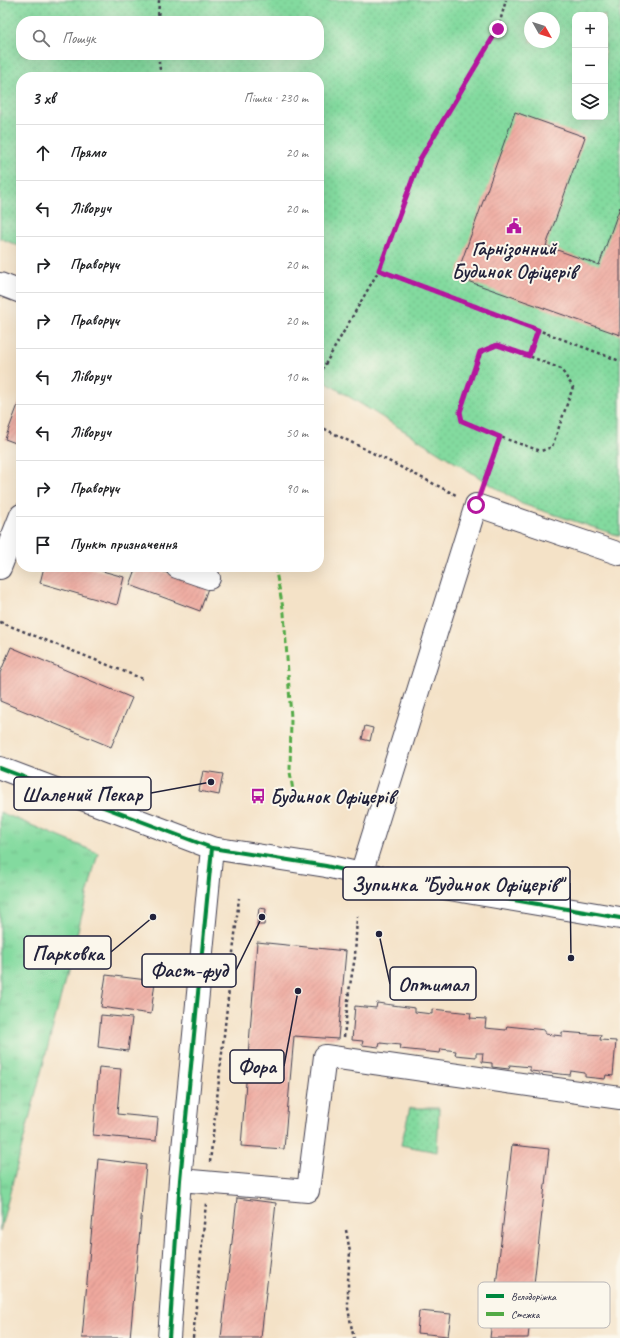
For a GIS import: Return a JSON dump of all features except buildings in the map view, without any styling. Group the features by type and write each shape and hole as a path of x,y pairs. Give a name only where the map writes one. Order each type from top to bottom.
{"street":[{"path":"0,284 16,290"},
{"path":"361,874 476,505 620,554"},
{"path":"0,568 16,528"},
{"path":"0,568 16,560"},
{"path":"192,572 209,578"},
{"path":"0,768 212,848 326,866 361,874 620,918"},
{"path":"169,1338 180,1180 212,848"},
{"path":"180,1180 308,1191 325,1056 620,1098"}],"path":[{"path":"158,16 159,0"},
{"path":"324,366 379,270 420,159 498,29 506,0"},
{"path":"159,60 160,72"},
{"path":"379,270 620,361"},
{"path":"529,356 538,330"},
{"path":"497,345 561,369 573,387 552,447 541,451 500,437 462,421 460,412 480,352 497,345"},
{"path":"324,429 476,505 500,437"},
{"path":"0,622 143,679"},
{"path":"193,1338 239,898"},
{"path":"343,1059 347,1004 355,957 357,916"},
{"path":"346,1230 350,1252 348,1308 354,1338"}],"green space":[{"path":"0,0 620,0 620,536 522,504 324,381 324,72 16,72 16,245 0,238"},
{"path":"0,812 98,853 0,1231"},
{"path":"410,1108 439,1108 437,1152 401,1145"}],"marked path":[{"path":"276,572 284,613 291,718 290,772 295,803"}],"cycle path":[{"path":"0,768 212,848 326,866 361,874 620,918"},
{"path":"169,1338 180,1180 212,848"}],"place":[{"name":"Гарнізонний Будинок Офіцерів","path":"514,226"},
{"name":"Шалений Пекар","path":"211,782"},
{"name":"Будинок Офіцерів","path":"258,796"},
{"name":"Парковка","path":"153,917"},
{"name":"Фаст-фуд","path":"262,917"},
{"name":"Оптимал","path":"379,934"},
{"name":"Зупинка \"Будинок Офіцерів\"","path":"571,958"},
{"name":"Фора","path":"298,991"}],"route":[{"path":"476,505 500,437 462,421 460,412 480,352 497,345 529,356 538,330 379,270 420,159 498,29"}]}
